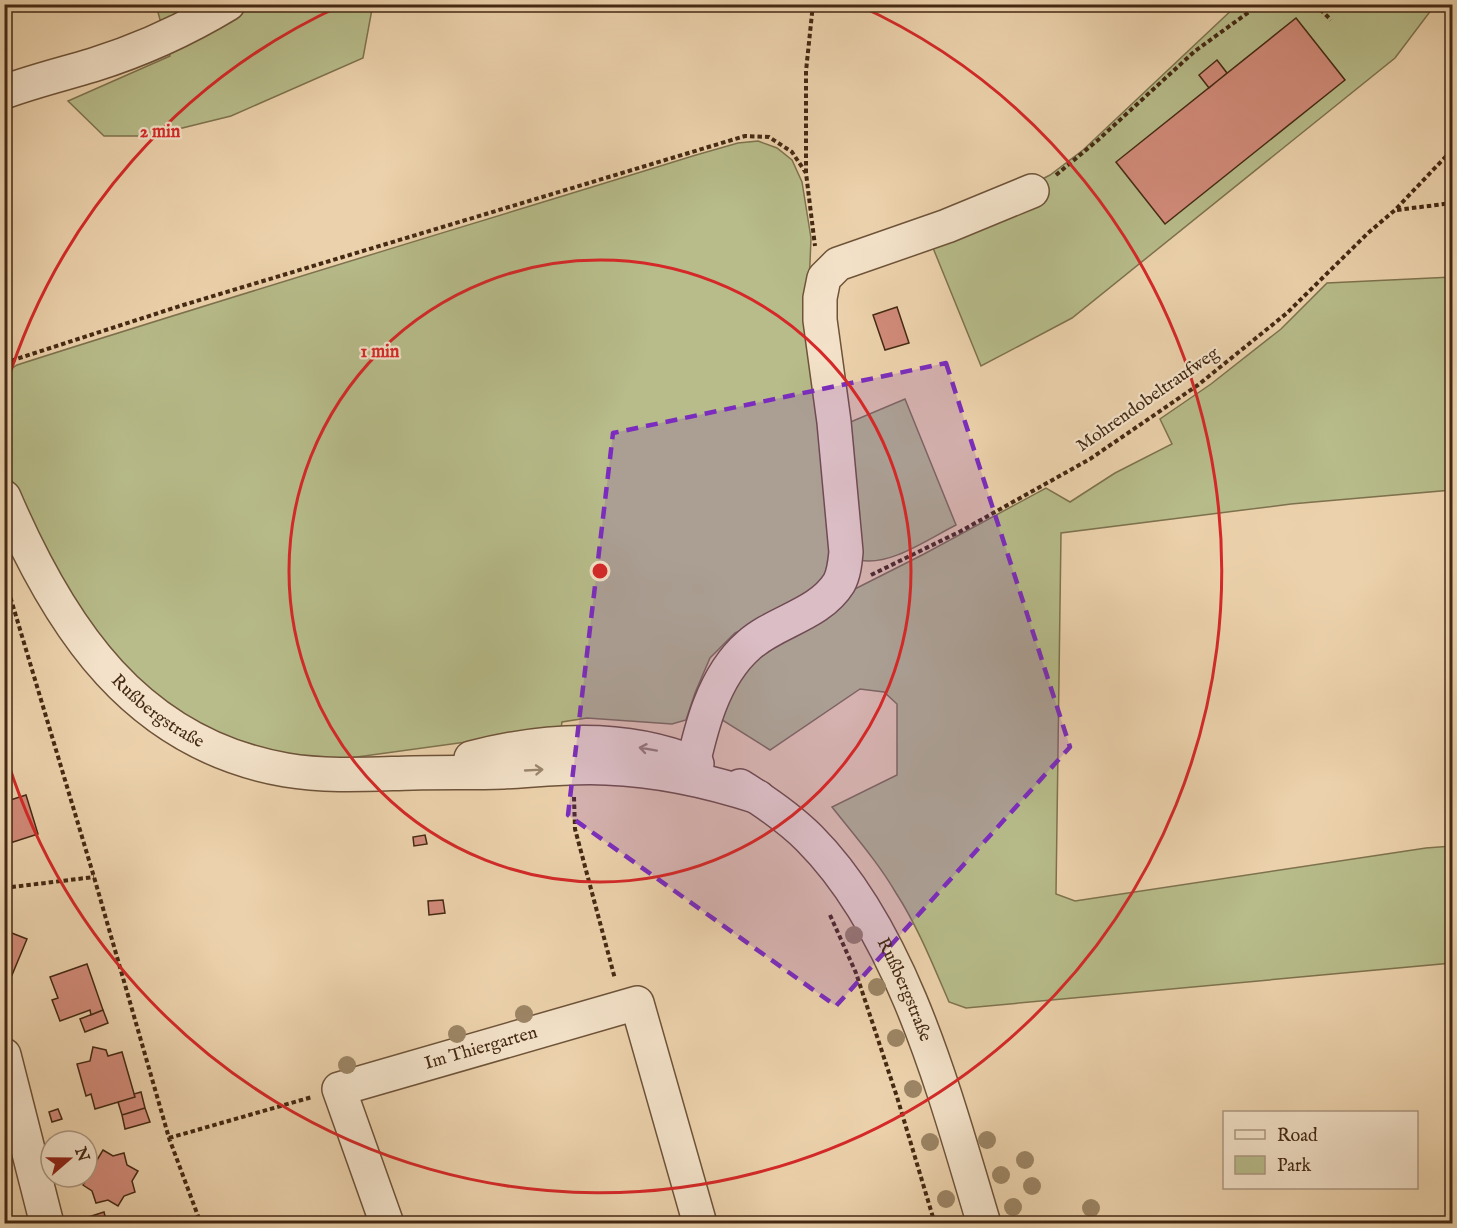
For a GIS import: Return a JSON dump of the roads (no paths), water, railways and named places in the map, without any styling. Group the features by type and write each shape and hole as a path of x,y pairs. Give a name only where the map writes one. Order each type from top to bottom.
{"street":[{"path":"4,92 33,81 93,65 169,37 228,4"},
{"path":"692,769 709,708 718,686 733,663 748,645 817,604 839,582 844,569 846,552 834,422 820,320 820,298 824,278 838,264 947,226 1032,191"},
{"name":"Rußbergstraße","path":"4,496 35,565 79,637 108,671 138,702 165,723 202,743 244,760 287,770 335,775 413,773 506,749 574,743 628,745 653,749 692,769 725,777 758,797 808,837 831,862 870,919 889,953 941,1083 984,1224"},
{"name":"Im Thiergarten","path":"387,1224 339,1089 637,1003 700,1224"},
{"path":"4,1055 11,1101 47,1224"}]}
